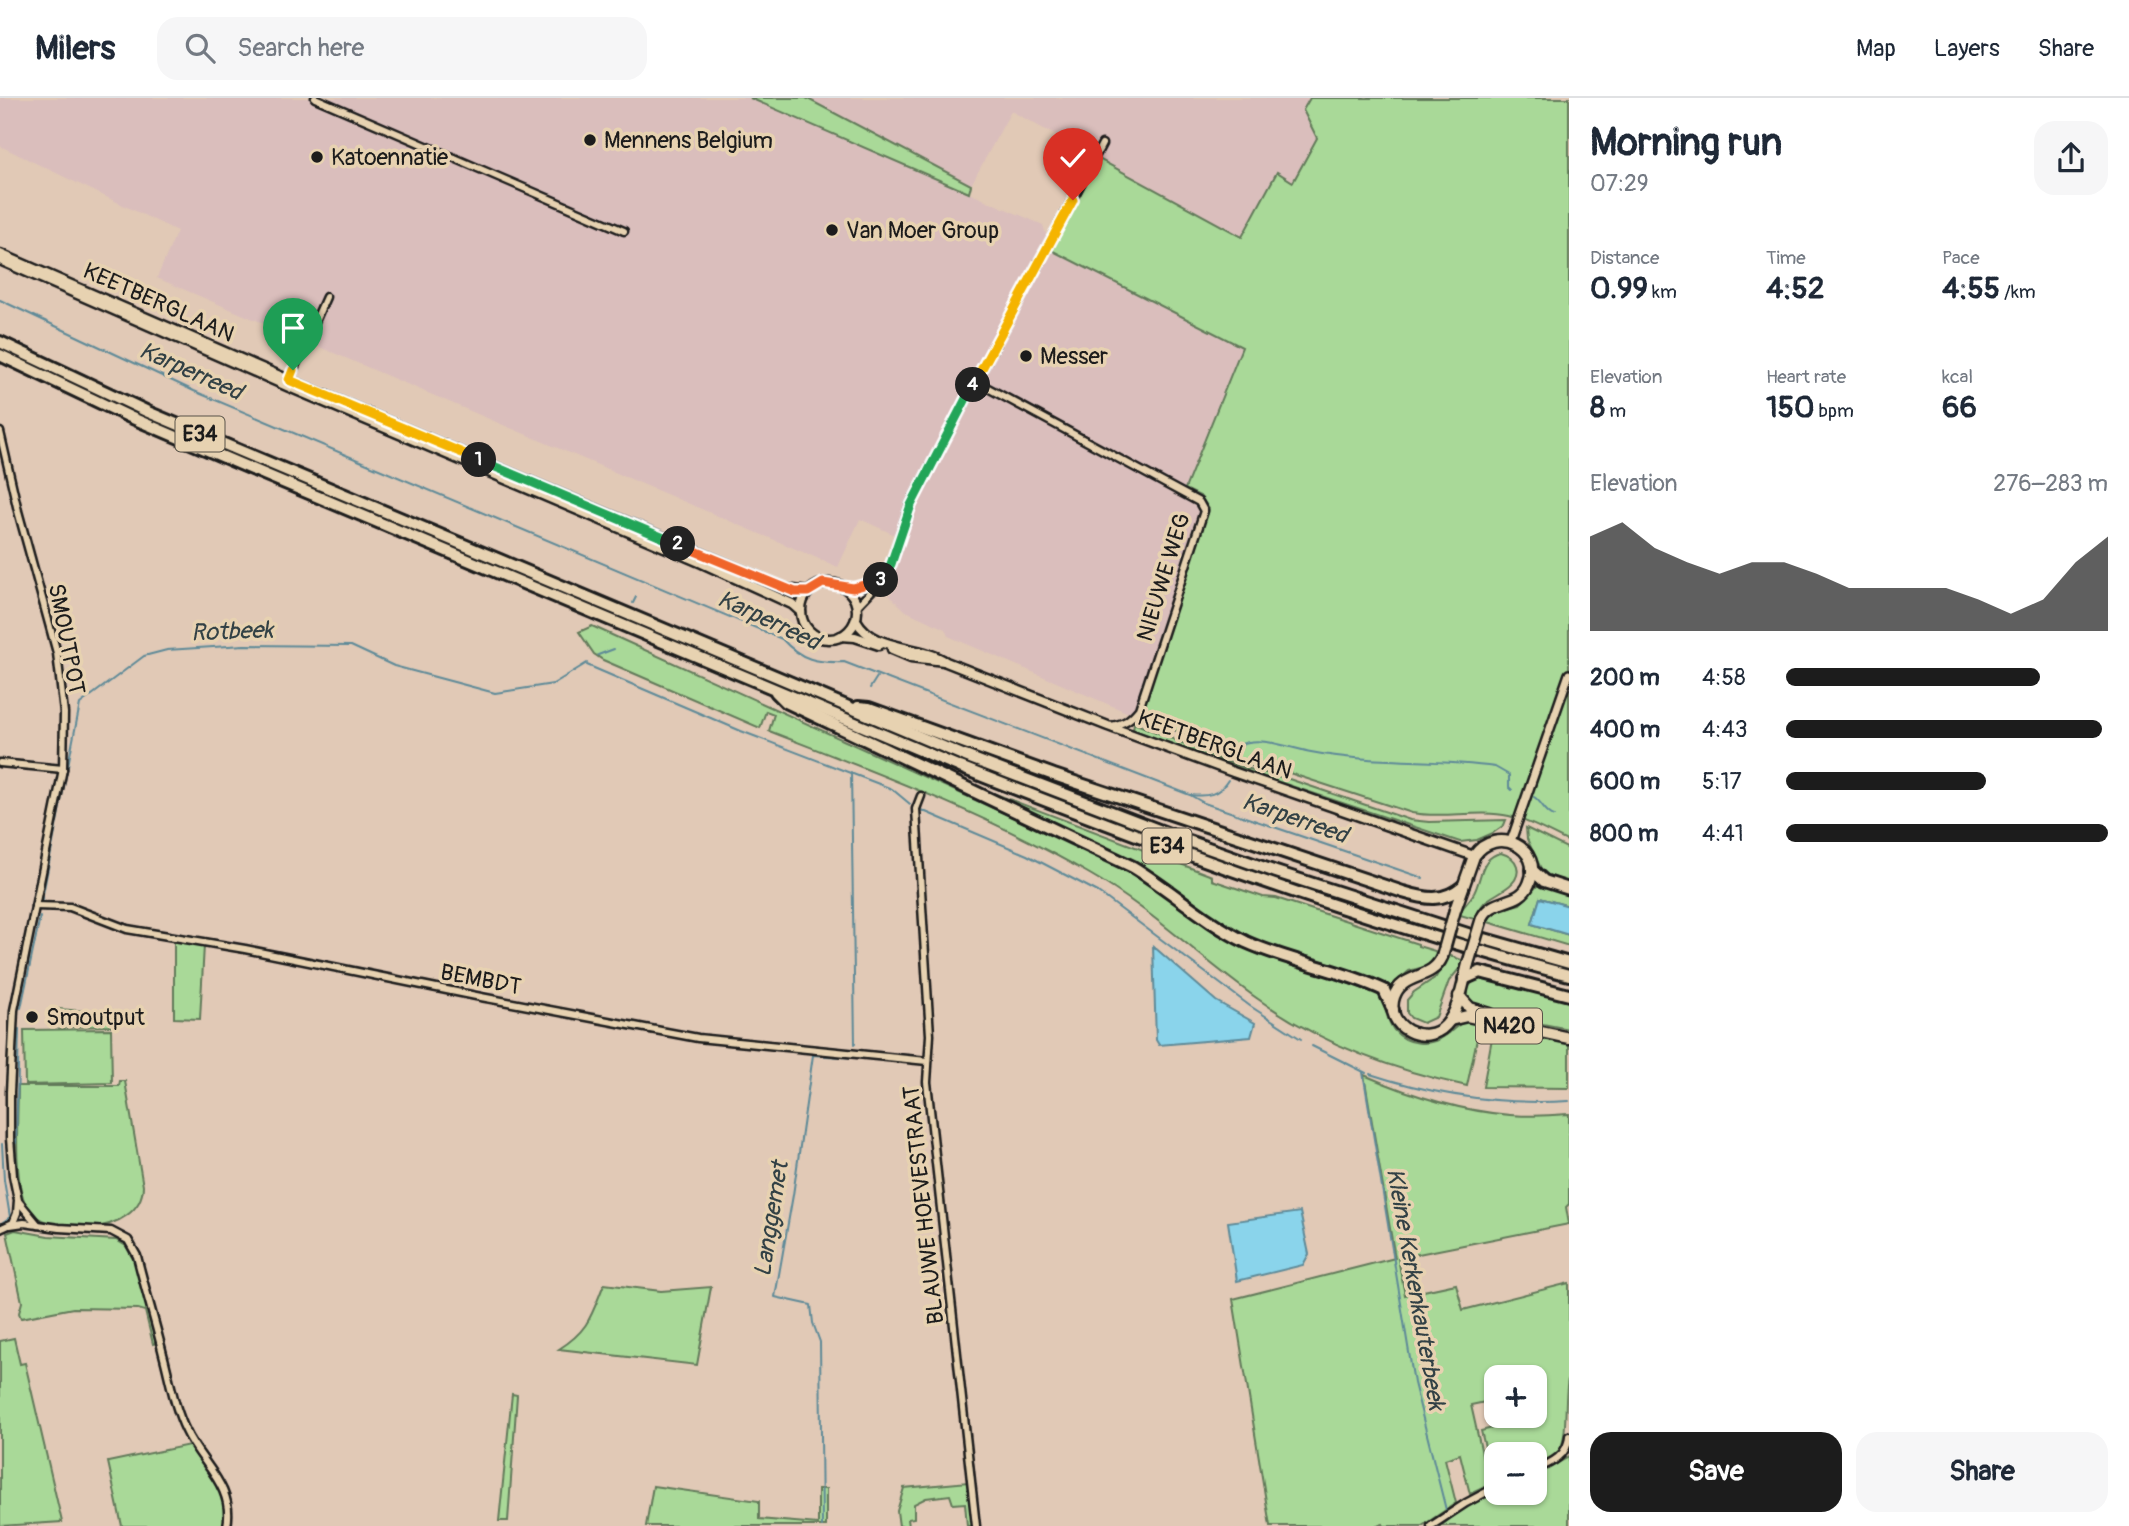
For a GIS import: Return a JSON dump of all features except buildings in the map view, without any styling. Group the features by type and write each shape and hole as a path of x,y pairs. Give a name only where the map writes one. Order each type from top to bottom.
{"highway":[{"name":"E34","path":"0,342 172,422 965,756 1187,841 1346,896 1569,963"},
{"name":"E34","path":"0,355 130,417 960,767 1154,842 1340,906 1569,975"},
{"path":"775,690 786,702 1133,867 1160,883 1215,924 1247,942 1384,990 1393,1010"},
{"path":"848,706 869,708 1054,775 1403,892 1435,900 1454,894 1463,886"},
{"path":"1393,1010 1394,997 1404,983 1436,968 1474,856 1484,845 1493,841 1511,841 1525,851 1532,870 1544,881 1569,889"},
{"name":"N420","path":"1393,1010 1403,1028 1421,1035 1440,1031 1450,1020 1485,911 1491,906 1518,897 1526,890 1532,870"},
{"path":"1464,979 1480,972 1569,995"},
{"name":"N420","path":"1459,996 1470,1008 1480,1012 1569,1032"},
{"name":"N420","path":"1450,1020 1467,1016 1569,1038"}],"main road":[{"name":"KEETBERGLAAN","path":"0,254 289,380 786,589 808,592"},
{"name":"KEETBERGLAAN","path":"0,260 274,381 702,562 792,604 801,612"},
{"path":"823,583 835,583 844,587 853,595 857,606 856,620 850,629 841,636 825,639 815,635 805,625 801,612 802,601 808,592 823,583"},
{"name":"KEETBERGLAAN","path":"856,620 870,636 899,647 934,654 946,662 1108,726 1474,856"},
{"name":"KEETBERGLAAN","path":"841,636 862,639 911,657 946,662"}],"street":[{"path":"315,98 624,231"},
{"path":"857,606 882,579 891,564 911,505 1102,144"},
{"path":"289,380 326,296"},
{"name":"NIEUWE WEG","path":"975,381 1199,502 1204,511 1139,709 1131,720 1121,725 1108,726"},
{"name":"SMOUTPOT","path":"0,432 57,653 64,713 63,769 14,1010 10,1138 18,1200 17,1213 9,1226"},
{"path":"844,587 853,588 882,579"},
{"path":"1511,841 1569,674"},
{"path":"0,762 63,769"},
{"name":"BLAUWE HOEVESTRAAT","path":"921,796 916,808 930,1035 927,1082 976,1526"},
{"name":"BEMBDT","path":"35,906 70,907 127,929 245,949 698,1038 927,1061"},
{"path":"0,1091 10,1092"},
{"path":"0,1138 10,1138"},
{"name":"SMOUTPOT","path":"18,1200 38,1225"},
{"path":"0,1229 24,1223 111,1231 128,1240 137,1256 176,1406 186,1432 225,1494 229,1515 227,1526"},
{"path":"1547,1464 1562,1455 1569,1436"},
{"path":"1431,1526 1484,1493"}],"shaded area":[{"path":"0,98 750,98 1043,225 1051,250 1242,346 1185,488 1200,496 1209,509 1138,717 948,636 945,629 906,611 889,595 899,585 895,569 906,540 860,519 838,567 157,278 177,231 0,146"},
{"path":"806,98 1310,98 1303,110 1317,137 1292,183 1277,173 1242,237 1011,111 971,185"}],"green space":[{"path":"750,98 806,98 971,185 969,193"},
{"path":"1310,98 1569,98 1569,842 1509,816 1485,813 1412,813 1277,769 1255,767 1223,756 1196,738 1138,717 1209,509 1200,496 1185,489 1242,347 1051,250 1099,159 1242,237 1277,172 1293,182 1317,138 1303,110"},
{"path":"592,626 1114,863 1154,886 1214,931 1239,945 1378,994 1391,1026 1405,1039 1418,1043 1439,1040 1461,1023 1468,1021 1569,1042 1569,1088 1483,1087 1492,1038 1478,1034 1467,1086 1412,1072 1332,1042 1258,999 1133,902 1088,873 971,813 769,731 774,714 766,711 760,728 603,660 594,654 579,632"},
{"path":"1134,723 1238,766 1289,779 1410,820 1506,820 1504,825 1493,833 1477,840 1460,842 1270,779 1133,730"},
{"path":"956,779 1212,876 1212,880 1418,944 1435,951 1436,955 1428,966 1409,971 1391,987 1247,937 1210,915 1145,869"},
{"path":"1526,828 1569,849 1569,883 1543,873 1527,839"},
{"path":"1501,853 1511,857 1516,863 1516,878 1486,901 1474,919 1460,915 1460,911 1474,893 1485,863"},
{"path":"1537,886 1569,893 1569,906 1540,898 1532,924 1569,935 1569,946 1488,922 1490,915 1500,909 1520,904"},
{"path":"174,940 204,945 200,1019 174,1018"},
{"path":"1448,955 1464,963 1449,981 1436,1017 1423,1023 1411,1018 1407,1013 1407,1000 1436,977"},
{"path":"1483,979 1569,1001 1569,1029 1514,1018 1474,1004 1468,998 1468,988 1474,980"},
{"path":"57,1009 111,1013 112,1026 61,1027"},
{"path":"111,1029 112,1083 25,1085 24,1030"},
{"path":"1364,1075 1417,1095 1472,1110 1517,1116 1569,1114 1569,1204 1566,1207 1569,1224 1398,1258 1405,1295 1456,1284 1463,1310 1569,1283 1569,1375 1564,1436 1559,1452 1551,1458 1547,1460 1547,1442 1484,1443 1481,1431 1492,1428 1547,1428 1547,1365 1484,1365 1484,1402 1471,1405 1484,1463 1484,1487 1470,1494 1460,1454 1445,1459 1456,1503 1422,1526 1270,1526 1233,1299 1395,1258"},
{"path":"120,1081 125,1081 143,1186 138,1203 127,1215 110,1224 90,1228 51,1224 36,1216 26,1205 19,1180 18,1086 119,1086"},
{"path":"15,1230 48,1236 116,1240 126,1246 135,1263 157,1343 153,1344 145,1311 138,1309 73,1308 21,1318 19,1313 22,1302 7,1233"},
{"path":"604,1284 661,1291 711,1287 697,1365 559,1349 583,1329"},
{"path":"14,1338 20,1364 25,1363 62,1522 0,1526 0,1341"},
{"path":"512,1394 517,1395 508,1521 499,1521"},
{"path":"189,1445 221,1493 225,1515 223,1526 122,1526 108,1462"},
{"path":"1569,1457 1569,1526 1441,1526 1467,1505 1484,1497 1484,1505 1547,1505 1547,1468"},
{"path":"968,1482 973,1526 967,1526 965,1503 953,1504 950,1495 926,1498 914,1504 914,1518 908,1519 909,1526 899,1526 897,1511 904,1488"},
{"path":"653,1486 759,1501 759,1519 818,1524 818,1489 826,1489 826,1526 646,1526"}],"water":[{"path":"1540,898 1569,906 1569,935 1532,924"},
{"path":"1153,946 1216,1001 1255,1023 1251,1037 1159,1045 1156,1040"},
{"path":"1300,1212 1309,1254 1303,1265 1237,1281 1228,1222"}],"waterway":[{"name":"Karperreed","path":"0,300 194,391 782,639 796,652 810,659 844,662 1190,795 1204,803 1423,878"},
{"name":"Rotbeek","path":"633,603 636,597"},
{"name":"Rotbeek","path":"42,899 80,704 144,656 167,650 244,645 351,646 394,666 495,693 553,684 587,663"},
{"name":"Rotbeek","path":"598,655 614,649"},
{"path":"587,665 741,731 892,789 910,804"},
{"name":"Langgemet","path":"870,688 877,677"},
{"path":"1234,761 1242,744 1258,741 1334,756 1495,767 1509,775 1509,787 1512,790"},
{"name":"Langgemet","path":"851,772 855,1044"},
{"path":"1191,795 1212,794 1221,789 1228,780"},
{"path":"1534,797 1554,816"},
{"path":"921,810 1027,855 1098,892 1250,1006 1301,1039"},
{"name":"Rotbeek","path":"21,1008 40,917"},
{"name":"Rotbeek","path":"16,1143 19,1029"},
{"path":"1312,1046 1366,1073"},
{"name":"Langgemet","path":"822,1526 820,1342 813,1323 811,1305 775,1297 813,1055 855,1058"},
{"name":"Kleine Kerkenkauterbeek","path":"1363,1072 1414,1383 1446,1510"},
{"path":"1370,1074 1419,1088 1468,1097 1569,1101"},
{"name":"Rotbeek","path":"0,1224 10,1217 2,1144"}],"place":[{"name":"Mennens Belgium","path":"590,140"},
{"name":"Katoennatie","path":"317,157"},
{"name":"Van Moer Group","path":"832,230"},
{"name":"Messer","path":"1026,356"},
{"name":"Smoutput","path":"32,1017"}],"route":[{"path":"293,370 289,380 786,589 808,592 823,583 853,588 882,579 886,573 896,552 911,505 1073,200"}]}
